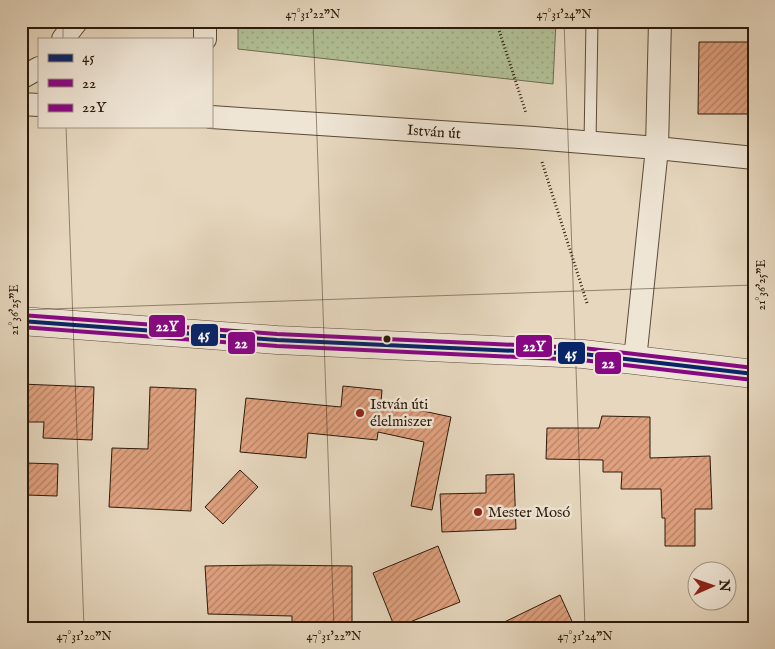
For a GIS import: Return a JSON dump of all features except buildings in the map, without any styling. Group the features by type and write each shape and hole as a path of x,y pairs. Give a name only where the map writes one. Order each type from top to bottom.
{"street":[{"path":"64,38 77,21"},
{"path":"204,21 205,38"},
{"path":"635,360 657,148 660,21"},
{"path":"21,78 38,69"},
{"path":"21,104 38,104"},
{"name":"István út","path":"212,117 657,148 754,158"},
{"path":"21,321 277,340 583,354 754,374"}],"lane":[{"path":"590,143 592,21"}],"green space":[{"path":"238,21 556,21 553,84 238,49"}],"transit line":[{"name":"22Y","path":"21,315 277,334 583,348 754,368"},
{"name":"45","path":"21,321 277,340 583,354 754,374"},
{"name":"22","path":"21,327 277,346 582,360 753,380"}],"place":[{"name":"István úti élelmiszer","path":"360,413"},
{"name":"Mester Mosó","path":"478,512"}]}
